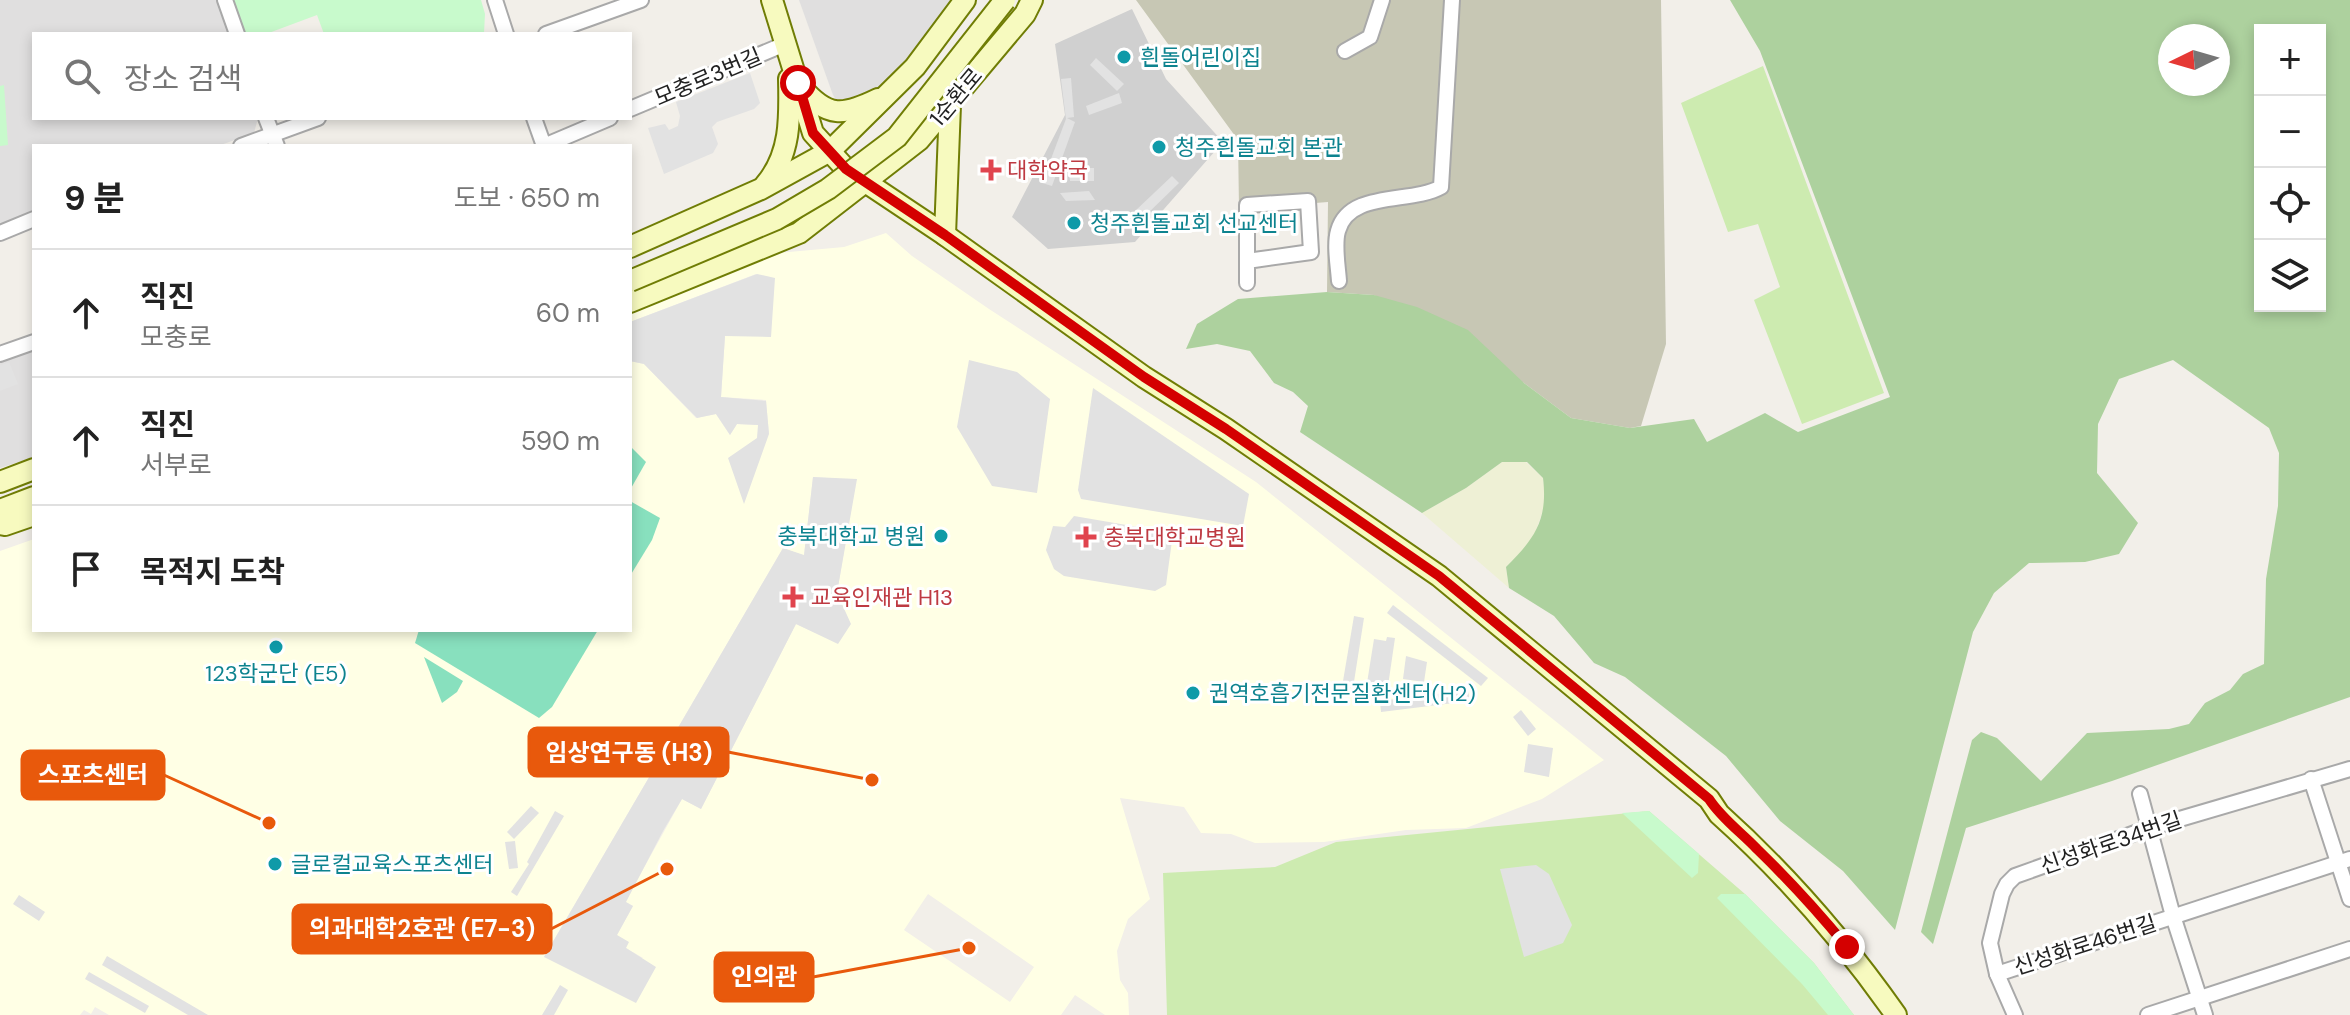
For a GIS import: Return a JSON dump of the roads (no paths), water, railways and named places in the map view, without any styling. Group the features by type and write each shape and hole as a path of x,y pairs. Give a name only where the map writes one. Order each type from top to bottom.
{"main road":[{"path":"772,0 813,133 846,169 945,235 1144,377 1226,429 1439,576 1709,799 1719,814 1807,899 1859,962 1896,1015"},
{"path":"632,246 761,189 830,151 915,67 965,0"},
{"path":"632,280 777,219 828,189 886,146 897,137 1005,0"},
{"name":"1순환로","path":"632,301 799,233 919,140 1025,14 1032,0"},
{"path":"761,189 781,160 787,141 790,116 785,44"},
{"path":"798,83 816,104 829,111 861,107 889,94"},
{"path":"945,235 950,105"},
{"path":"0,482 32,470"},
{"path":"0,510 32,498"},
{"path":"0,524 32,516"}],"street":[{"path":"225,0 236,32"},
{"path":"495,0 505,32"},
{"path":"552,32 641,0"},
{"path":"1345,51 1370,37 1382,0"},
{"path":"1339,281 1338,232 1346,214 1371,202 1428,194 1441,187 1452,0"},
{"name":"모충로3번길","path":"632,108 785,44"},
{"path":"267,120 275,140"},
{"path":"252,144 275,140 314,120"},
{"path":"535,120 543,144"},
{"path":"549,144 605,120"},
{"path":"1247,261 1311,252 1308,201 1247,205 1247,261 1247,283"},
{"path":"0,233 32,222"},
{"path":"0,354 32,343"},
{"name":"신성화로34번길","path":"2015,1015 1997,974 1990,943 2002,894 2015,876 2149,828 2350,769"},
{"path":"2311,779 2344,861 2350,899"},
{"name":"신성화로46번길","path":"2140,794 2173,916 2205,1015"},
{"name":"신성화로46번길","path":"1997,974 2344,861"},
{"path":"2148,1015 2350,949"}],"place":[{"name":"흰돌어린이집","path":"1124,57"},
{"name":"청주흰돌교회 본관","path":"1159,147"},
{"name":"대학약국","path":"991,170"},
{"name":"청주흰돌교회 선교센터","path":"1074,223"},
{"name":"충북대학교 병원","path":"941,536"},
{"name":"충북대학교병원","path":"1086,537"},
{"name":"교육인재관 H13","path":"793,597"},
{"name":"123학군단 (E5)","path":"276,647"},
{"name":"권역호흡기전문질환센터(H2)","path":"1193,693"},
{"name":"임상연구동 (H3)","path":"872,780"},
{"name":"스포츠센터","path":"269,823"},
{"name":"글로컬교육스포츠센터","path":"275,864"},
{"name":"의과대학2호관 (E7-3)","path":"667,869"},
{"name":"인의관","path":"969,948"}]}
